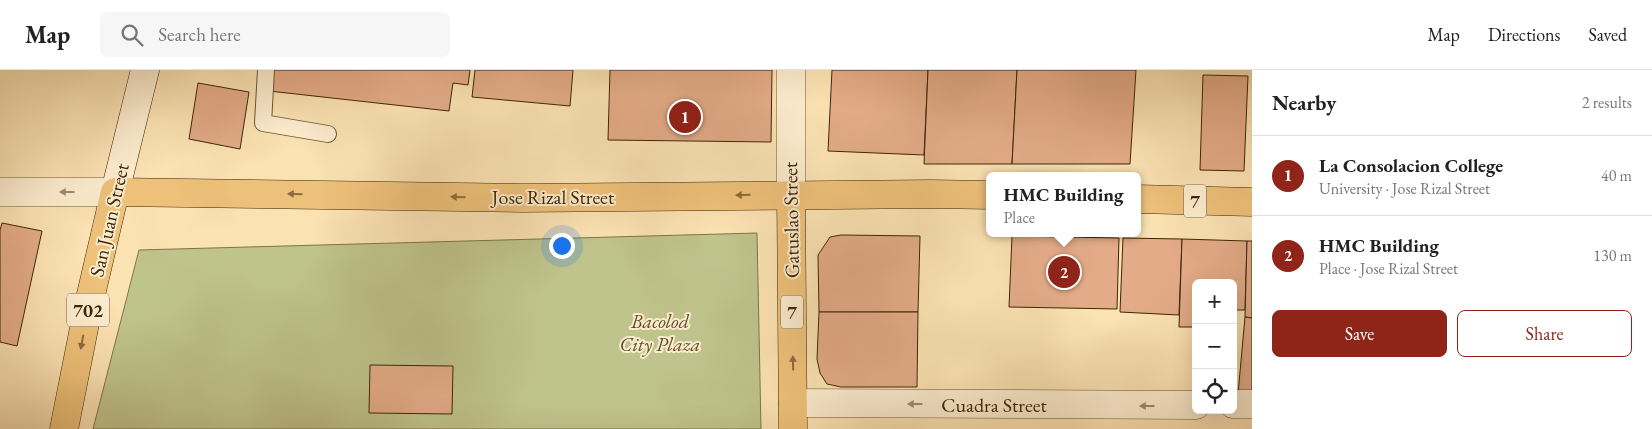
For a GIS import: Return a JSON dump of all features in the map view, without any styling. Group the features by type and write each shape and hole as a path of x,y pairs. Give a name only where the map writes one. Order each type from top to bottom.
{"main road":[{"name":"Jose Rizal Street","path":"116,192 523,198 986,195"},
{"name":"San Juan Street","path":"64,429 89,304 116,192"},
{"name":"Gatuslao Street","path":"791,195 793,416"},
{"name":"7","path":"1141,199 1252,202"}],"street":[{"name":"San Juan Street","path":"116,192 145,70"},
{"name":"Gatuslao Street","path":"791,70 791,195"},
{"path":"0,192 116,192"},
{"path":"1237,404 1252,404"},
{"name":"Cuadra Street","path":"793,416 1192,405"}],"lane":[{"path":"266,70 262,123 328,134"}],"green space":[{"name":"Bacolod City Plaza","path":"757,233 761,429 93,429 139,250"}],"building":[{"path":"272,70 470,70 468,85 453,83 449,111 269,91"},
{"path":"475,70 573,70 570,106 472,97"},
{"path":"610,70 772,70 771,142 608,140"},
{"path":"832,70 928,70 924,155 828,151"},
{"path":"928,70 1017,70 1012,164 924,164"},
{"path":"1017,70 1136,70 1130,164 1012,164"},
{"path":"1203,75 1248,76 1244,171 1200,170"},
{"path":"198,83 249,92 240,149 189,139"},
{"path":"2,223 42,231 17,346 0,342 0,230"},
{"path":"841,235 920,236 918,312 819,312 818,255 830,237"},
{"path":"1012,237 1119,238 1117,309 1009,307"},
{"path":"1123,238 1182,239 1179,315 1120,312"},
{"path":"1182,239 1247,241 1245,310 1237,310 1237,279 1192,279 1192,327 1179,327"},
{"path":"1247,241 1252,241 1252,318 1245,317"},
{"path":"819,312 918,312 917,387 841,387 827,384 820,373 817,359"},
{"path":"1245,317 1252,318 1252,393 1238,394"},
{"path":"370,365 453,366 452,414 369,413"}],"place":[{"name":"La Consolacion College","path":"685,117"},
{"name":"HMC Building","path":"1064,272"}]}
